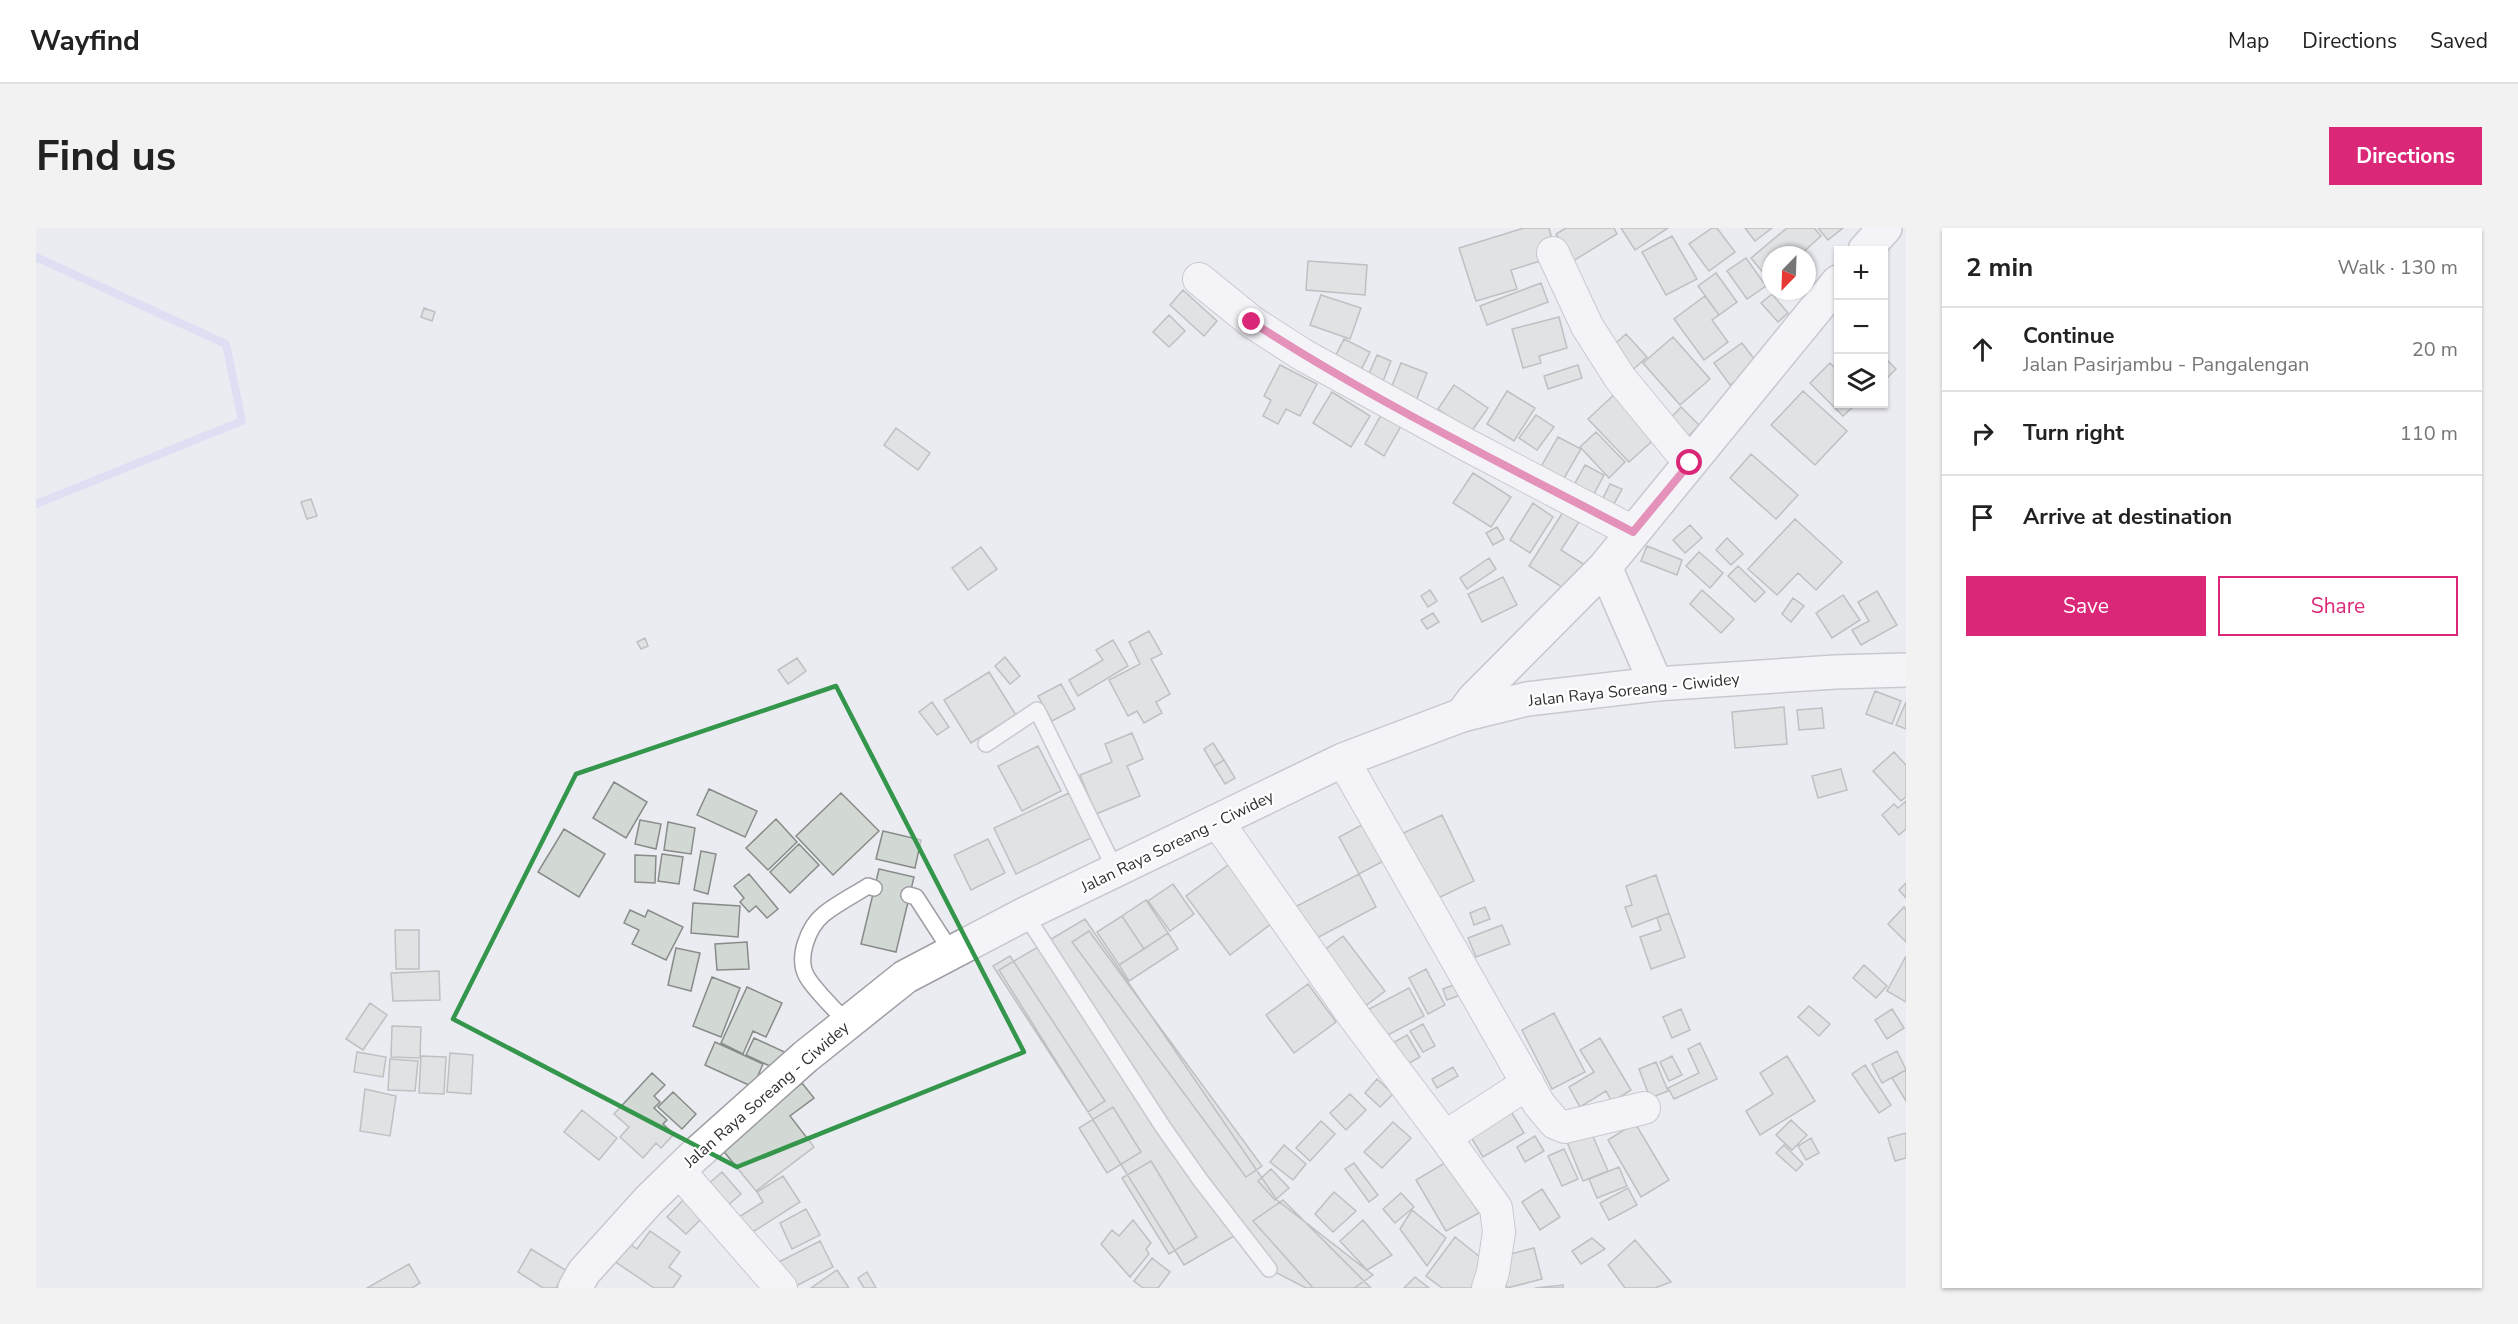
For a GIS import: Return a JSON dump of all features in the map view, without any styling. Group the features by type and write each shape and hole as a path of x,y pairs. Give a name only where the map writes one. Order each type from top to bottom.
{"main road":[{"path":"1869,246 1885,228"},
{"path":"1462,715 1490,682 1605,567 1834,288"},
{"path":"1605,567 1656,684"},
{"name":"Jalan Raya Soreang - Ciwidey","path":"575,1288 584,1272 649,1200 679,1171 805,1057 905,977 1025,914 1343,760 1462,715 1527,699 1656,684 1835,672 1906,670"}],"street":[{"path":"1553,253 1587,326 1620,378 1690,463"},
{"path":"1199,279 1252,322 1303,355 1468,446 1633,532"},
{"path":"1343,760 1539,1104 1555,1124 1565,1127 1644,1108"},
{"path":"1217,821 1353,1015 1496,1208 1499,1232 1493,1272 1488,1288"},
{"path":"1445,1137 1528,1083"},
{"path":"679,1171 781,1288"}],"lane":[{"path":"986,744 1037,710 1116,871"},
{"path":"847,1023 807,977 802,963 804,949 814,925 823,915 868,886 874,888"},
{"path":"909,895 916,897 951,951"},
{"path":"1025,914 1163,1127 1201,1181 1269,1269"}],"highlighted area":[{"path":"836,686 1024,1052 737,1167 453,1019 576,774"}],"building":[{"path":"1524,228 1549,228 1552,239 1542,242 1547,259 1511,270 1517,289 1476,301 1459,248"},
{"path":"1566,228 1614,228 1617,234 1573,261 1556,234"},
{"path":"1621,228 1668,228 1635,250"},
{"path":"1712,228 1717,228 1735,252 1709,271 1689,244"},
{"path":"1745,228 1772,228 1755,241"},
{"path":"1787,228 1814,228 1821,236 1810,246 1765,246"},
{"path":"1818,228 1843,228 1828,240"},
{"path":"1672,236 1697,279 1666,295 1642,252"},
{"path":"1762,249 1762,271 1751,258"},
{"path":"1746,258 1762,280 1762,289 1747,299 1727,271"},
{"path":"1308,261 1367,265 1365,295 1306,290"},
{"path":"1716,273 1737,302 1719,315 1698,286"},
{"path":"1541,283 1548,302 1487,325 1480,306"},
{"path":"1183,290 1217,321 1204,336 1170,305"},
{"path":"1321,295 1361,308 1350,339 1310,325"},
{"path":"1705,296 1719,315 1712,320 1728,342 1704,360 1674,319"},
{"path":"1765,300 1777,300 1788,313 1778,322 1761,303"},
{"path":"424,308 435,312 432,321 421,317"},
{"path":"1169,315 1185,331 1169,347 1153,332"},
{"path":"1559,317 1567,348 1539,356 1541,363 1523,368 1512,329"},
{"path":"1626,334 1647,357 1627,375 1606,352"},
{"path":"1673,337 1710,379 1680,405 1643,363"},
{"path":"1344,339 1370,352 1355,382 1329,369"},
{"path":"1742,343 1758,364 1730,385 1714,363"},
{"path":"1377,355 1391,361 1378,394 1363,388"},
{"path":"1888,361 1896,369 1888,377"},
{"path":"1401,363 1427,373 1412,411 1386,401"},
{"path":"1830,363 1834,367 1834,407 1810,383"},
{"path":"1280,365 1317,384 1300,416 1286,409 1278,424 1263,416 1271,400 1264,396"},
{"path":"1578,365 1582,378 1548,389 1544,376"},
{"path":"1454,385 1488,408 1471,432 1438,409"},
{"path":"1507,391 1535,408 1514,441 1487,424"},
{"path":"1618,391 1659,435 1629,462 1588,419"},
{"path":"1803,391 1847,431 1815,465 1771,425"},
{"path":"1332,392 1370,416 1351,447 1313,423"},
{"path":"1681,407 1699,425 1680,445 1662,427"},
{"path":"1835,408 1852,408 1843,416"},
{"path":"1381,415 1401,426 1384,456 1365,444"},
{"path":"1536,415 1554,427 1537,450 1519,438"},
{"path":"896,428 930,453 918,470 884,445"},
{"path":"1596,432 1625,462 1609,478 1580,447"},
{"path":"1558,437 1581,449 1556,492 1534,479"},
{"path":"1751,454 1798,495 1776,519 1730,478"},
{"path":"1585,465 1604,475 1587,507 1568,496"},
{"path":"1473,473 1511,497 1491,527 1453,503"},
{"path":"1610,484 1622,489 1608,515 1597,510"},
{"path":"311,499 317,516 307,519 301,502"},
{"path":"1533,503 1553,517 1530,553 1510,540"},
{"path":"1563,512 1579,522 1561,550 1585,565 1568,591 1529,566"},
{"path":"1795,519 1842,562 1816,590 1798,573 1777,595 1748,569"},
{"path":"1690,525 1702,538 1685,553 1673,540"},
{"path":"1497,527 1504,539 1493,545 1486,533"},
{"path":"1727,538 1743,554 1731,565 1716,550"},
{"path":"1647,546 1682,560 1677,575 1641,561"},
{"path":"981,547 997,569 968,590 952,568"},
{"path":"1699,552 1723,573 1710,588 1686,566"},
{"path":"1489,558 1496,569 1467,589 1460,578"},
{"path":"1738,566 1765,592 1755,602 1728,576"},
{"path":"1503,577 1517,605 1482,622 1468,594"},
{"path":"1430,590 1437,601 1428,607 1421,596"},
{"path":"1702,590 1734,619 1721,633 1690,604"},
{"path":"1877,591 1897,625 1861,645 1852,630 1869,621 1858,602"},
{"path":"1843,595 1860,620 1832,638 1816,613"},
{"path":"1793,598 1804,606 1791,622 1782,614"},
{"path":"1433,613 1439,622 1427,629 1421,620"},
{"path":"1149,631 1162,654 1151,659 1170,694 1156,702 1162,713 1144,723 1137,711 1128,716 1109,680 1140,664 1129,642"},
{"path":"645,638 648,646 641,649 637,642"},
{"path":"1113,640 1128,666 1078,696 1069,680 1103,660 1096,650"},
{"path":"1005,657 1020,676 1010,684 995,666"},
{"path":"797,658 806,671 788,684 778,670"},
{"path":"989,672 1016,715 971,743 944,700"},
{"path":"1061,684 1075,709 1052,721 1038,696"},
{"path":"1875,691 1901,701 1892,724 1866,714"},
{"path":"932,702 949,727 937,735 919,712"},
{"path":"1906,702 1906,729 1896,725"},
{"path":"1784,707 1787,744 1735,748 1732,712"},
{"path":"1822,708 1824,728 1799,730 1797,710"},
{"path":"1132,733 1143,759 1127,766 1140,796 1096,814 1080,775 1112,762 1105,744"},
{"path":"1213,743 1224,760 1214,766 1204,749"},
{"path":"1038,746 1061,791 1022,811 998,766"},
{"path":"1894,752 1906,765 1906,797 1901,801 1873,771"},
{"path":"1224,760 1235,778 1225,784 1214,766"},
{"path":"1841,769 1847,790 1818,798 1812,776"},
{"path":"614,782 647,802 626,838 593,818"},
{"path":"709,789 757,811 745,837 697,815"},
{"path":"841,793 879,831 833,875 796,836"},
{"path":"1069,793 1091,838 1016,874 994,828"},
{"path":"1906,801 1906,829 1899,835 1882,815 1894,804 1898,808"},
{"path":"1442,815 1474,881 1432,901 1399,835"},
{"path":"1375,818 1395,855 1359,874 1339,837"},
{"path":"776,819 797,842 768,870 746,848"},
{"path":"640,820 661,824 656,849 635,844"},
{"path":"668,822 695,828 691,854 664,850"},
{"path":"564,829 605,854 579,897 538,872"},
{"path":"883,831 921,840 915,868 876,859"},
{"path":"988,839 1005,873 971,890 954,855"},
{"path":"799,844 819,865 790,893 770,872"},
{"path":"701,851 716,854 708,894 694,890"},
{"path":"662,854 683,857 679,884 658,881"},
{"path":"635,855 656,856 655,883 635,882"},
{"path":"1235,860 1279,918 1230,955 1186,896"},
{"path":"879,869 914,877 896,952 861,944"},
{"path":"749,874 778,909 767,918 756,906 749,912 740,902 744,898 734,886"},
{"path":"1359,874 1376,907 1313,940 1293,908"},
{"path":"1656,875 1669,913 1632,927 1625,907 1632,905 1626,886"},
{"path":"1906,883 1906,898 1899,890"},
{"path":"1173,884 1194,914 1170,931 1148,901"},
{"path":"1146,900 1168,933 1144,949 1122,916"},
{"path":"693,903 740,906 738,937 691,933"},
{"path":"1485,907 1490,919 1474,925 1470,913"},
{"path":"1904,907 1906,910 1906,942 1888,924"},
{"path":"630,910 645,917 648,910 683,927 666,960 632,944 639,930 624,923"},
{"path":"1669,913 1685,957 1651,969 1640,937 1661,930 1657,918"},
{"path":"1122,916 1144,949 1119,965 1097,932"},
{"path":"1085,919 1277,1200 1373,1275 1354,1288 1306,1288 1269,1269 1241,1232 1184,1265 999,970"},
{"path":"1502,925 1510,944 1476,957 1468,938"},
{"path":"395,930 419,930 419,969 396,969"},
{"path":"1089,931 1262,1166 1246,1177 1072,942"},
{"path":"1168,933 1178,949 1129,981 1119,965"},
{"path":"1343,936 1385,991 1360,1010 1318,955"},
{"path":"747,942 749,969 717,970 715,944"},
{"path":"676,948 700,953 691,991 668,985"},
{"path":"1010,956 1105,1101 1088,1112 993,966"},
{"path":"1906,956 1906,1002 1887,991"},
{"path":"1864,965 1887,986 1876,998 1853,978"},
{"path":"1426,969 1445,1005 1428,1014 1409,978"},
{"path":"439,971 440,1000 393,1001 391,973"},
{"path":"712,977 740,988 721,1037 693,1026"},
{"path":"1459,983 1463,994 1447,1000 1443,989"},
{"path":"1308,984 1336,1022 1294,1053 1266,1015"},
{"path":"747,987 782,1003 766,1037 753,1031 743,1054 721,1043"},
{"path":"1409,988 1424,1016 1384,1037 1369,1009"},
{"path":"370,1003 387,1015 363,1050 346,1039"},
{"path":"1809,1006 1830,1024 1819,1036 1798,1017"},
{"path":"1681,1009 1690,1030 1672,1038 1663,1017"},
{"path":"1892,1009 1904,1028 1887,1039 1875,1020"},
{"path":"1554,1013 1585,1072 1552,1089 1522,1030"},
{"path":"1423,1024 1435,1046 1423,1052 1410,1031"},
{"path":"392,1026 421,1027 420,1058 391,1057"},
{"path":"1407,1035 1420,1057 1402,1067 1389,1045"},
{"path":"754,1038 789,1054 781,1071 746,1055"},
{"path":"1600,1038 1631,1090 1612,1102 1606,1091 1580,1107 1569,1087 1594,1072 1580,1050"},
{"path":"715,1042 763,1064 753,1087 705,1065"},
{"path":"1700,1043 1717,1079 1674,1099 1668,1088 1699,1073 1688,1049"},
{"path":"1897,1051 1906,1070 1882,1083 1872,1064"},
{"path":"357,1052 386,1057 383,1077 354,1072"},
{"path":"450,1053 473,1055 471,1094 447,1092"},
{"path":"421,1056 446,1057 444,1094 419,1093"},
{"path":"1672,1056 1682,1075 1669,1081 1660,1062"},
{"path":"1787,1056 1815,1101 1760,1135 1746,1111 1773,1094 1760,1073"},
{"path":"390,1059 418,1061 415,1091 388,1090"},
{"path":"1656,1062 1668,1091 1650,1098 1639,1069"},
{"path":"1865,1065 1891,1105 1879,1113 1852,1074"},
{"path":"1453,1067 1458,1076 1437,1088 1432,1079"},
{"path":"1906,1070 1906,1101 1892,1078"},
{"path":"652,1073 665,1085 654,1096 660,1102 654,1108 667,1120 663,1124 674,1134 661,1148 656,1143 643,1158 620,1137 629,1127 614,1114"},
{"path":"1377,1079 1393,1094 1380,1107 1365,1093"},
{"path":"802,1083 814,1098 790,1116 814,1147 756,1191 721,1148"},
{"path":"365,1089 396,1096 390,1136 360,1131"},
{"path":"673,1092 696,1114 682,1129 658,1107"},
{"path":"1350,1094 1366,1110 1346,1130 1330,1113"},
{"path":"1507,1105 1524,1133 1483,1157 1466,1129"},
{"path":"1113,1107 1141,1152 1107,1173 1079,1128"},
{"path":"582,1110 617,1138 599,1160 564,1132"},
{"path":"1791,1120 1807,1135 1792,1150 1776,1135"},
{"path":"1321,1121 1335,1134 1310,1161 1296,1148"},
{"path":"1393,1122 1411,1138 1382,1168 1364,1152"},
{"path":"1635,1123 1669,1180 1641,1197 1608,1140"},
{"path":"1591,1132 1608,1171 1583,1181 1567,1142"},
{"path":"1906,1133 1906,1158 1895,1161 1888,1138"},
{"path":"1535,1136 1544,1151 1525,1162 1517,1147"},
{"path":"1811,1138 1819,1153 1806,1160 1798,1146"},
{"path":"1284,1145 1306,1164 1293,1180 1270,1162"},
{"path":"1784,1145 1803,1164 1796,1171 1776,1153"},
{"path":"1564,1149 1578,1179 1562,1186 1548,1156"},
{"path":"1151,1161 1197,1237 1169,1254 1122,1178"},
{"path":"1448,1161 1479,1213 1446,1231 1416,1180"},
{"path":"1354,1163 1378,1195 1369,1202 1345,1169"},
{"path":"1619,1167 1627,1186 1597,1198 1589,1179"},
{"path":"1271,1169 1289,1188 1275,1200 1258,1181"},
{"path":"722,1172 741,1194 719,1213 699,1192"},
{"path":"783,1176 800,1202 740,1240 729,1223 763,1202 757,1192"},
{"path":"1628,1188 1637,1205 1609,1220 1600,1203"},
{"path":"1542,1189 1560,1217 1540,1230 1522,1202"},
{"path":"1334,1192 1356,1211 1333,1232 1315,1214"},
{"path":"1401,1193 1414,1207 1395,1223 1383,1209"},
{"path":"684,1199 702,1218 686,1234 667,1217"},
{"path":"1283,1200 1371,1288 1313,1288 1253,1221"},
{"path":"806,1209 820,1235 792,1249 780,1223"},
{"path":"1412,1210 1446,1238 1427,1266 1400,1229"},
{"path":"1133,1220 1151,1243 1146,1249 1149,1254 1130,1277 1101,1244 1112,1230 1119,1236"},
{"path":"1363,1220 1392,1255 1367,1270 1340,1241"},
{"path":"650,1231 680,1252 669,1267 681,1276 673,1288 654,1288 614,1261 627,1242 637,1249"},
{"path":"1455,1237 1485,1261 1475,1288 1442,1288 1426,1276"},
{"path":"1592,1238 1605,1249 1581,1264 1572,1251"},
{"path":"1635,1240 1671,1282 1655,1288 1625,1288 1608,1265"},
{"path":"820,1241 833,1267 792,1288 771,1266"},
{"path":"1534,1248 1542,1279 1507,1288 1499,1257"},
{"path":"531,1249 567,1271 556,1288 543,1288 518,1272"},
{"path":"1152,1258 1170,1272 1158,1288 1143,1288 1134,1281"},
{"path":"409,1264 420,1283 412,1288 367,1288"},
{"path":"837,1270 849,1288 811,1288"},
{"path":"867,1272 876,1288 864,1288 858,1278"},
{"path":"1415,1277 1429,1288 1404,1288"},
{"path":"1563,1285 1563,1288 1535,1288"}],"waterway":[{"path":"36,257 226,344 242,421 36,504"}],"route":[{"path":"1252,322 1303,355 1390,404 1633,532 1690,463"}]}
